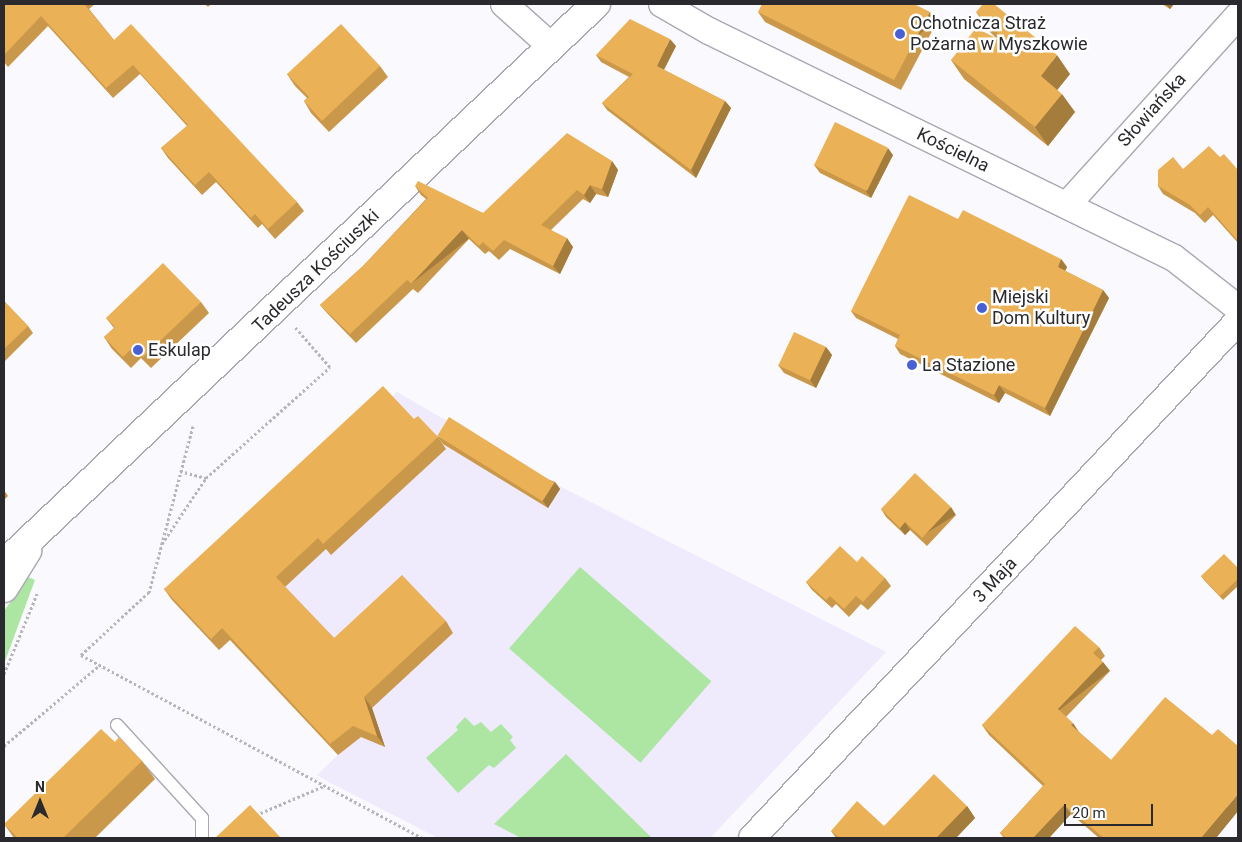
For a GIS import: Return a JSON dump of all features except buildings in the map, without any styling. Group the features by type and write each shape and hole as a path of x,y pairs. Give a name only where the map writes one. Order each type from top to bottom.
{"main road":[{"name":"Tadeusza Kościuszki","path":"4,564 278,308 596,4"},
{"name":"Tadeusza Kościuszki","path":"4,588 35,536"}],"street":[{"path":"504,4 551,46"},
{"name":"Kościelna","path":"662,4 701,27 1174,258 1238,308"},
{"name":"Słowiańska","path":"1067,205 1238,16"},
{"name":"3 Maja","path":"765,834 1238,321"}],"lane":[{"path":"117,725 202,818 202,838"}],"path":[{"path":"161,546 206,478 330,368 278,308"},
{"path":"196,416 149,592 81,655 423,838"},
{"path":"180,471 206,478"},
{"path":"4,674 38,590"},
{"path":"4,746 100,665"},
{"path":"252,817 324,786"}],"shaded area":[{"path":"397,392 563,488 886,652 710,838 438,838 329,782 317,775 338,755 230,640 219,650 172,600"}],"green space":[{"path":"580,567 711,681 640,763 509,649"},
{"path":"28,577 35,580 4,664 4,611"},
{"path":"465,717 474,726 481,722 491,732 501,724 513,737 510,740 516,748 494,768 489,765 458,793 426,758 458,730 456,727"},
{"path":"566,754 652,838 521,838 494,824"}],"place":[{"name":"Ochotnicza Straż Pożarna w Myszkowie","path":"900,34"},
{"name":"Miejski Dom Kultury","path":"982,308"},
{"name":"Eskulap","path":"138,350"},
{"name":"La Stazione","path":"912,365"}]}
